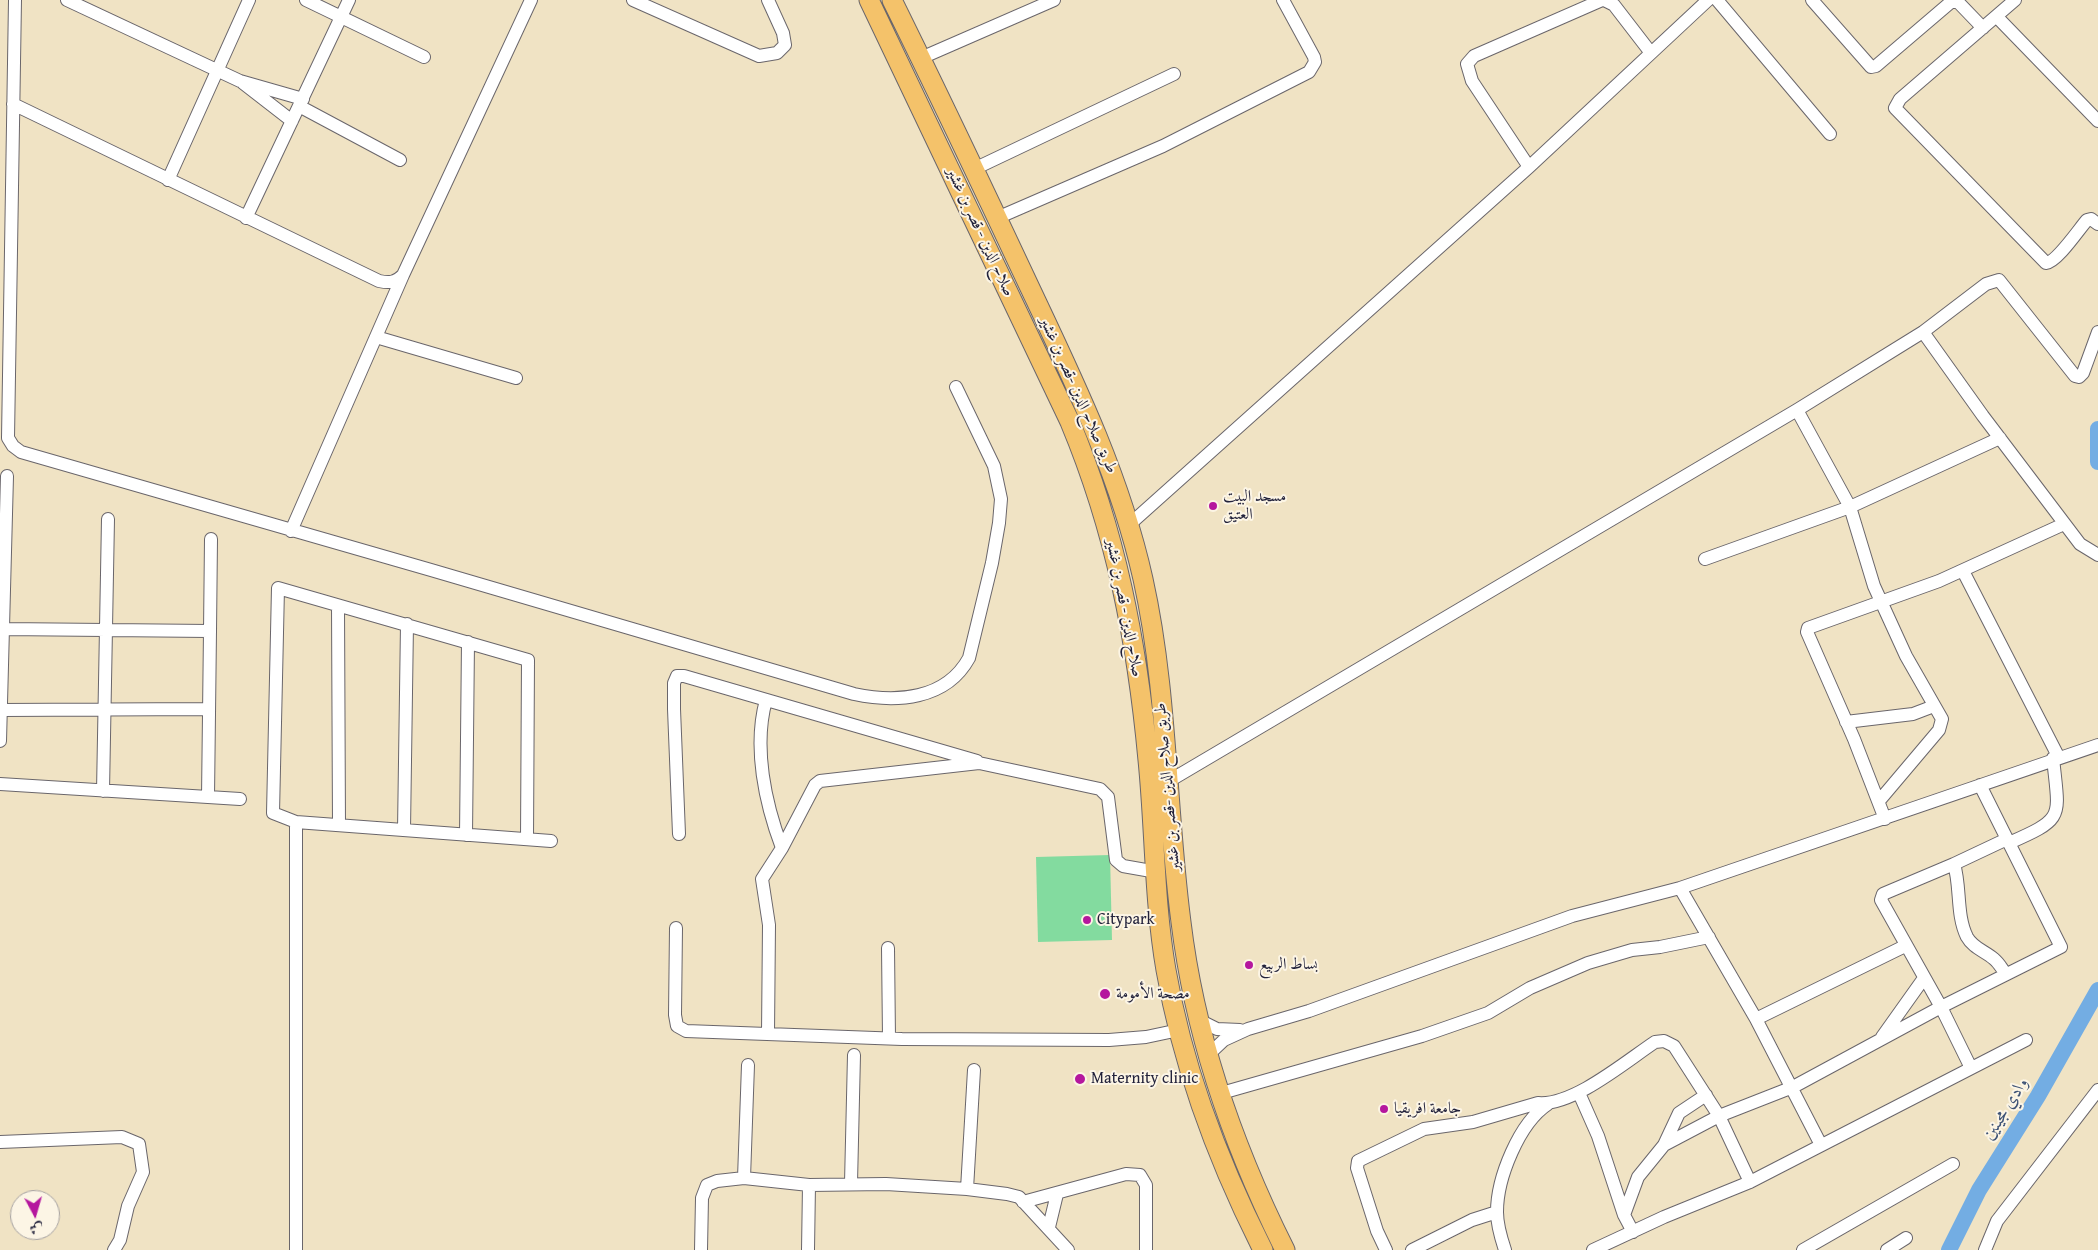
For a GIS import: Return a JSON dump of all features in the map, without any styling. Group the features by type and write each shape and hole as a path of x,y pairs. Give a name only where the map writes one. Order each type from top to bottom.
{"highway":[{"name":"صلاح الدين - قصر بن غشير","path":"869,0 1074,430 1097,491 1114,548 1124,591 1138,682 1148,759 1166,968 1179,1030 1196,1090 1222,1165 1263,1250"},
{"name":"طريق صلاح الدين -قصر بن غشير","path":"892,0 1098,433 1130,524 1149,615 1169,781 1180,919 1190,979 1207,1056 1218,1094 1250,1176 1285,1250"},
{"path":"987,247 1006,238"}],"street":[{"path":"15,0 9,441 21,452 854,694 887,698 921,695 938,688 957,676 969,658 999,523 1000,499 997,476 956,387"},
{"path":"67,0 240,81 301,103 400,160"},
{"path":"168,180 249,0"},
{"path":"306,0 424,57"},
{"path":"246,218 349,0"},
{"path":"291,531 403,275 530,0"},
{"path":"633,0 759,56 777,53 785,45 783,33 768,0"},
{"path":"921,58 1054,0"},
{"path":"997,218 1163,146 1309,72 1315,62 1314,57 1283,0"},
{"path":"1529,167 1472,81 1467,64 1474,56 1603,0 1614,5 1651,53"},
{"path":"1130,524 1529,167 1708,0"},
{"path":"1717,0 1830,134"},
{"path":"1812,0 1871,66 1876,66 1951,2 1958,2 1983,28"},
{"path":"2015,0 1900,99 1895,108 1897,113 2046,263 2058,255 2087,220 2092,219 2098,224"},
{"path":"1997,16 2098,121"},
{"path":"974,169 1174,74"},
{"path":"240,81 292,121"},
{"path":"13,104 378,281 390,283 397,281 403,275"},
{"path":"1169,781 1797,410 1923,332 1986,284 1999,280 2075,376 2079,377 2083,373 2098,332"},
{"path":"1923,332 2064,524 2080,544 2098,555"},
{"path":"376,337 516,378"},
{"path":"1797,410 1850,506 1865,559 1882,602 1906,656 1942,719 1939,730 1879,801"},
{"path":"1704,559 1850,506 2000,438"},
{"path":"0,741 7,476"},
{"path":"103,790 108,519"},
{"path":"1885,819 1807,632 1808,628 1962,571 2064,524"},
{"path":"208,797 211,539"},
{"path":"1962,571 2056,757 2058,806 2054,817 2044,828 2008,841 1882,894 1881,900 1905,946 1941,1007 1971,1068"},
{"path":"527,839 528,660 278,588 273,813 296,822 551,841"},
{"path":"338,606 339,825"},
{"path":"404,830 407,624"},
{"path":"3,629 210,631"},
{"path":"466,835 468,642"},
{"path":"679,834 674,709 676,678 684,676 986,764 1100,789 1106,793 1116,860 1123,866 1157,872"},
{"path":"766,700 760,724 762,755 770,816 782,848"},
{"path":"1846,722 1913,714 1934,706"},
{"path":"1,710 209,709"},
{"path":"1207,1056 1224,1040 1248,1030 1309,1011 1572,916 1680,888 1885,819 2056,757 2098,745"},
{"path":"768,1033 769,925 762,879 782,848 814,785 820,781 986,764"},
{"path":"0,784 240,799"},
{"path":"1664,1145 1719,1116 1793,1087 1941,1007 2061,947 1980,785"},
{"path":"296,822 296,1250"},
{"path":"1954,864 1958,879 1961,918 1967,937 1976,948 1993,958 2006,974"},
{"path":"1680,888 1756,1019 1793,1087 1821,1145"},
{"path":"676,928 675,1014 677,1026 686,1031 889,1038 1120,1040 1179,1030"},
{"path":"1218,1094 1422,1036 1480,1016 1530,988 1588,963 1632,950 1660,947 1708,937"},
{"path":"1756,1019 1905,946"},
{"path":"888,948 889,1038"},
{"path":"1880,1040 1924,978"},
{"path":"1199,1020 1217,1029 1248,1030"},
{"path":"1593,1250 1750,1182 2026,1040"},
{"path":"1505,1250 1498,1228 1496,1212 1507,1165 1515,1144 1536,1114 1548,1104 1579,1093 1655,1042 1664,1042 1674,1046 1719,1116 1750,1182"},
{"path":"851,1183 854,1055"},
{"path":"744,1178 748,1065"},
{"path":"967,1189 974,1070"},
{"path":"1985,1250 1997,1221 2098,1090"},
{"path":"1579,1093 1598,1136 1624,1215 1633,1232"},
{"path":"1624,1215 1638,1178 1664,1145 1679,1113 1706,1096"},
{"path":"1386,1250 1374,1222 1357,1168 1358,1161 1424,1129 1473,1122 1538,1102 1548,1104"},
{"path":"0,1142 122,1137 139,1144 143,1172 128,1206 120,1240 114,1250"},
{"path":"1811,1248 1952,1164"},
{"path":"1023,1202 1126,1174 1140,1175 1146,1185 1146,1250"},
{"path":"701,1250 702,1198 708,1185 717,1181 744,1178 809,1185 851,1183 967,1189 1007,1194 1019,1197 1068,1250"},
{"path":"808,1250 809,1185"},
{"path":"1048,1227 1057,1194"},
{"path":"1412,1250 1472,1220 1496,1212"},
{"path":"1887,1250 1906,1238"}],"green space":[{"path":"1110,855 1112,940 1038,942 1036,857"}],"waterway":[{"name":"وادي مجينين","path":"2098,429 2098,462"},
{"name":"وادي مجينين","path":"1949,1250 1979,1190 2038,1096 2098,990"}],"place":[{"name":"مسجد البيت العتيق","path":"1213,506"},
{"name":"Citypark","path":"1087,920"},
{"name":"بساط الربيع","path":"1249,965"},
{"name":"مصحة الأمومة","path":"1105,994"},
{"name":"Maternity clinic","path":"1080,1079"},
{"name":"جامعة افريقيا","path":"1384,1109"}]}
